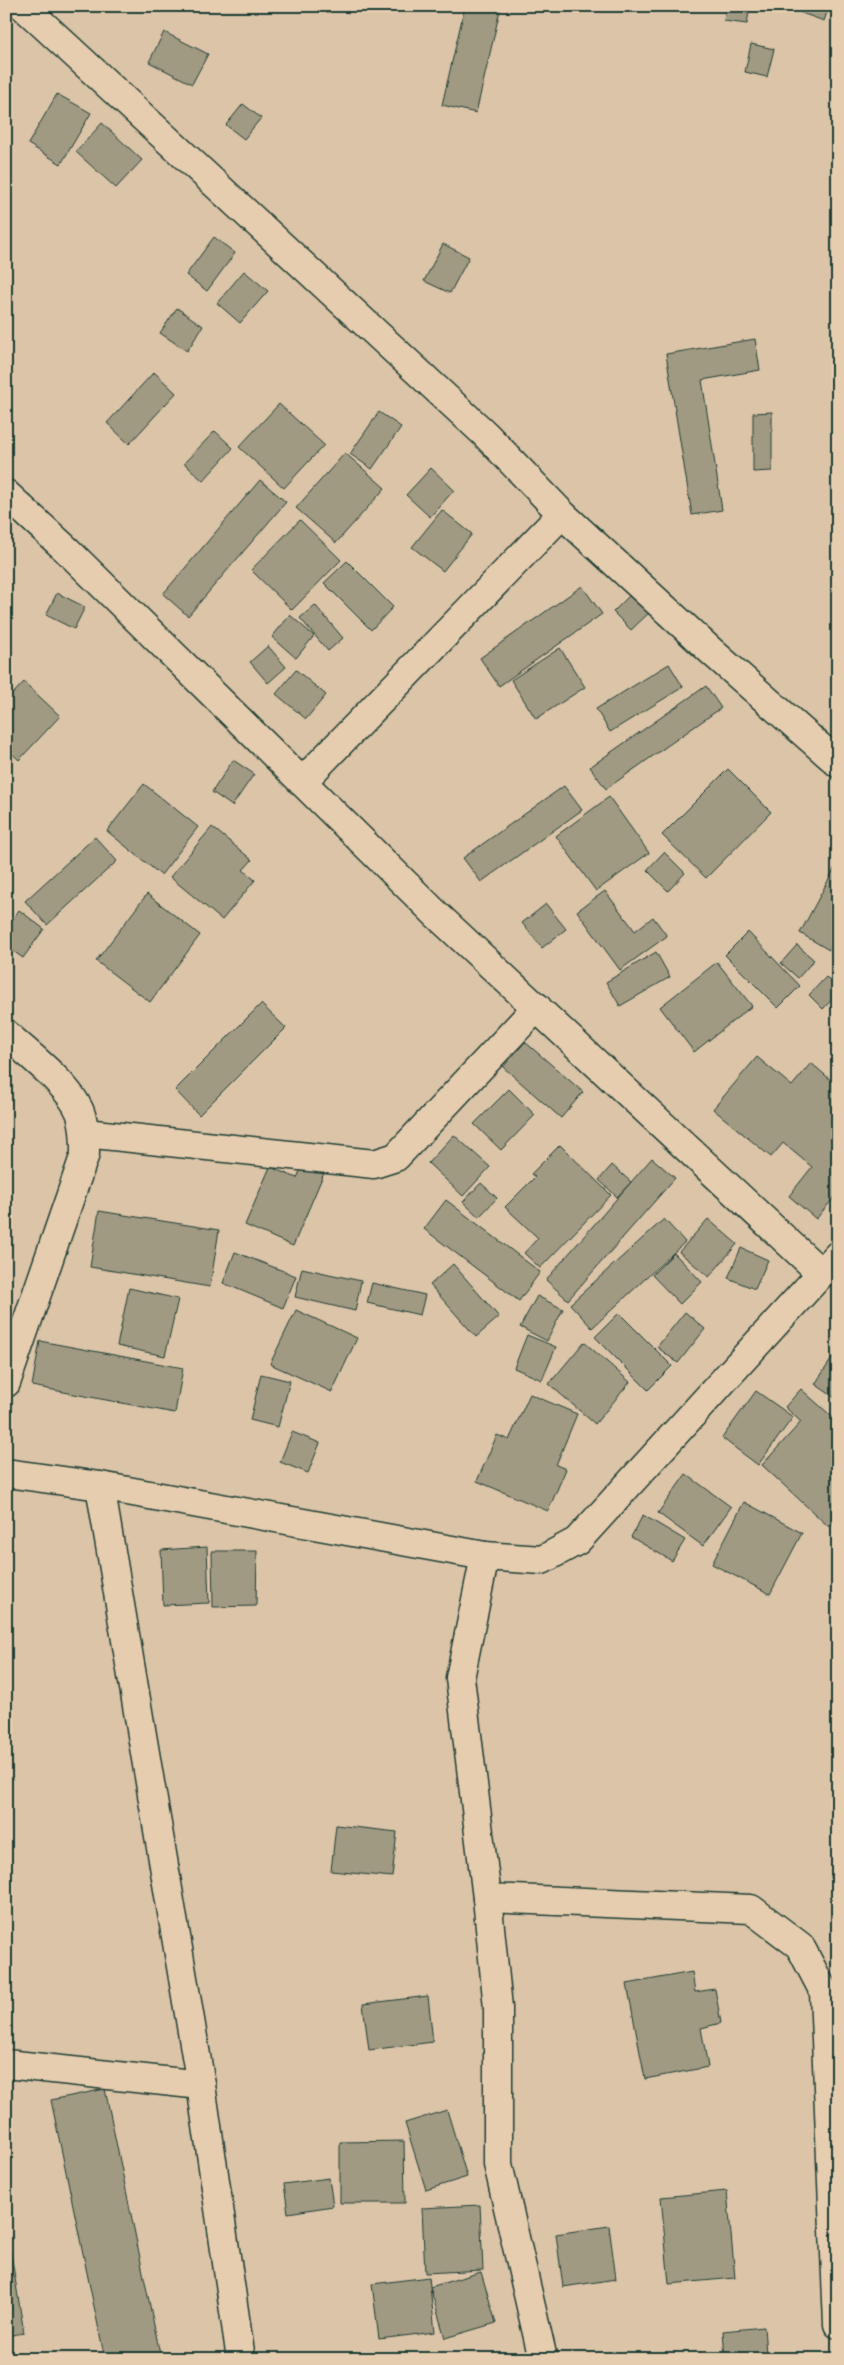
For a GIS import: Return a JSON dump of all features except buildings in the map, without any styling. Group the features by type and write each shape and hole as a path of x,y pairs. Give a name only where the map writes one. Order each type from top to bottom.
{"street":[{"path":"23,6 485,434 562,514 838,763"},
{"path":"6,494 68,551 437,915 537,1007 830,1264 577,1541 542,1560 485,1556 100,1486 6,1473"},
{"path":"302,782 562,514"},
{"path":"85,1133 374,1164 396,1157 537,1007"},
{"path":"6,1034 64,1089 80,1111 85,1133 85,1154 6,1383"},
{"path":"100,1486 201,2085 242,2359"},
{"path":"485,1556 460,1678 487,1898 498,2008 498,2164 543,2359"},
{"path":"487,1898 751,1910 800,1946 824,1992 838,2324"},
{"path":"6,2064 201,2085"}]}
